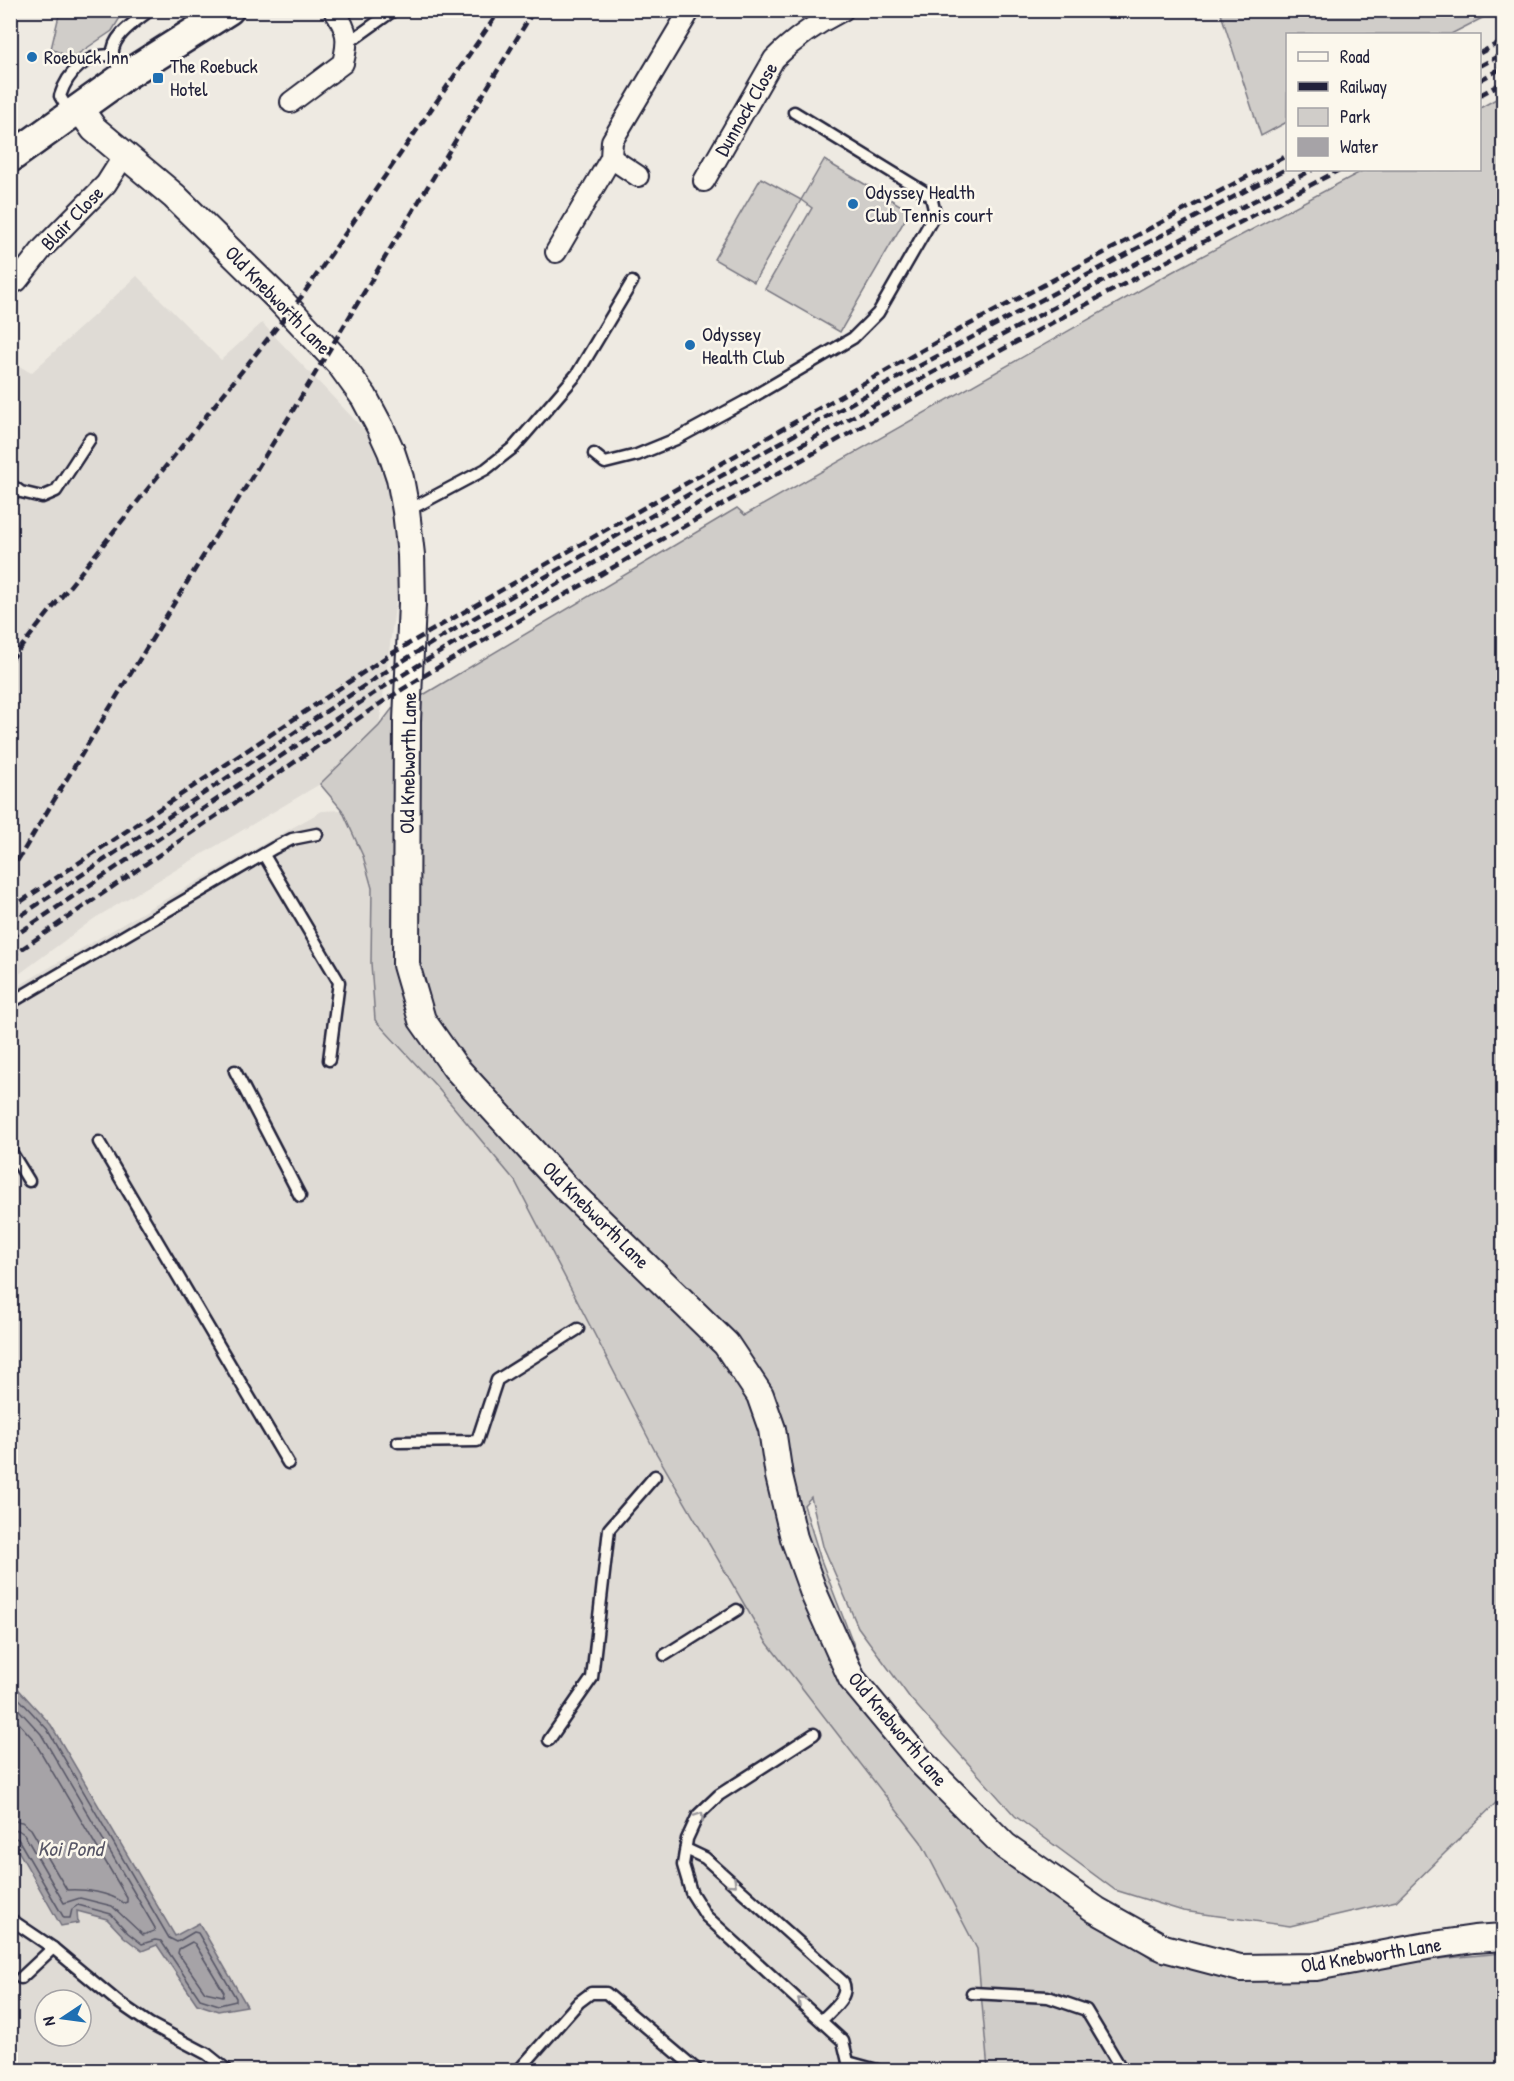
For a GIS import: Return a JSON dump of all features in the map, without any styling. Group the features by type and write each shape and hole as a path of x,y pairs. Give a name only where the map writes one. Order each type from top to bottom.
{"main road":[{"path":"10,158 75,111 118,66 229,10"}],"street":[{"path":"291,102 343,63 348,43 345,27 334,10"},
{"path":"556,252 611,158 612,141 690,10"},
{"name":"Dunnock Close","path":"704,181 774,58 820,15 843,10"},
{"name":"Old Knebworth Lane","path":"75,111 174,196 256,274 340,364 364,397 391,452 400,478 411,555 412,603 407,721 406,965 422,1020 455,1068 565,1186 726,1344 760,1395 772,1429 779,1476 794,1538 815,1596 852,1679 921,1762 1005,1846 1096,1910 1164,1948 1240,1968 1316,1966 1427,1946 1503,1937"},
{"name":"Blair Close","path":"17,281 43,248 106,184 125,154"},
{"path":"611,158 638,176"}],"lane":[{"path":"118,66 116,41 150,10"},
{"path":"348,43 394,10"},
{"path":"594,454 606,463 637,455 676,439 853,338 878,313 935,214 931,196 794,112"},
{"path":"406,511 486,469 514,447 577,374 632,282"},
{"path":"10,484 21,492 42,497 56,491 90,439"},
{"path":"10,1003 292,839 317,834"},
{"path":"264,855 339,982 329,1060"},
{"path":"236,1071 300,1196"},
{"path":"99,1142 288,1463"},
{"path":"10,1150 29,1181"},
{"path":"398,1442 477,1441 497,1380 578,1329"},
{"path":"549,1740 592,1678 609,1529 655,1476"},
{"path":"665,1655 736,1610"},
{"path":"814,1734 719,1795 698,1815 687,1839 683,1864 691,1892 706,1916 843,2041 844,2066 877,2070"},
{"path":"686,1849 705,1858 843,1982 846,1989 845,1995 822,2020"},
{"path":"10,1919 53,1948 118,2002 150,2024 207,2054 227,2070"},
{"path":"21,1978 53,1948"},
{"path":"519,2070 579,2001 591,1993 606,1993 697,2070"},
{"path":"972,1993 1048,1997 1086,2010 1122,2070"}],"shaded area":[{"path":"137,276 221,360 262,323 375,441 403,548 379,726 320,784 95,918 11,980 11,361 31,373"},
{"path":"342,810 363,856 372,888 371,963 375,1020 436,1086 515,1181 655,1451 765,1640 921,1842 977,1949 988,2070 11,2070 10,991 150,908 322,811"}],"green space":[{"path":"60,10 124,11 112,31 72,58 51,49"},
{"path":"1220,10 1496,11 1453,33 1286,33 1286,123 1261,136"},
{"path":"1503,95 1503,1796 1396,1901 1290,1926 1183,1911 1115,1890 1015,1816 910,1698 858,1627 823,1546 811,1497 804,1505 821,1560 863,1669 859,1672 810,1556 769,1396 457,1058 428,1015 414,963 418,698 737,508 745,515 1172,272 1362,171 1481,171 1481,107"},
{"path":"824,160 910,211 840,332 765,289 812,208 801,200"},
{"path":"761,178 801,200 754,282 714,259"},
{"path":"398,701 411,1018 719,1349 747,1390 821,1629 869,1720 971,1824 1057,1894 1153,1959 1233,1977 1310,1980 1415,1961 1503,1953 1503,2070 988,2070 977,1949 921,1842 765,1640 655,1451 515,1181 436,1086 375,1020 371,963 372,888 363,856 342,810 320,784 379,726"}],"water":[{"name":"Koi Pond","path":"10,1680 51,1725 175,1936 199,1923 247,2006 218,2011 197,2004 157,1945 142,1951 124,1937 107,1919 77,1911 78,1923 61,1926 11,1838"}],"railway":[{"path":"10,661 302,296 500,10"},
{"path":"10,873 289,417 534,10"},
{"path":"1481,52 1504,40"},
{"path":"1481,65 1504,53"},
{"path":"1481,79 1504,67"},
{"path":"1481,94 1504,82"},
{"path":"10,909 391,654 942,339 1286,156"},
{"path":"10,923 397,664 458,627 864,396 1286,169"},
{"path":"10,939 373,694 462,639 874,405 1310,171"},
{"path":"10,957 378,705 436,669 883,415 1337,171"}],"place":[{"name":"Roebuck Inn","path":"32,57"},
{"name":"The Roebuck Hotel","path":"158,78"},
{"name":"Odyssey Health Club Tennis court","path":"853,204"},
{"name":"Odyssey Health Club","path":"690,345"}]}
